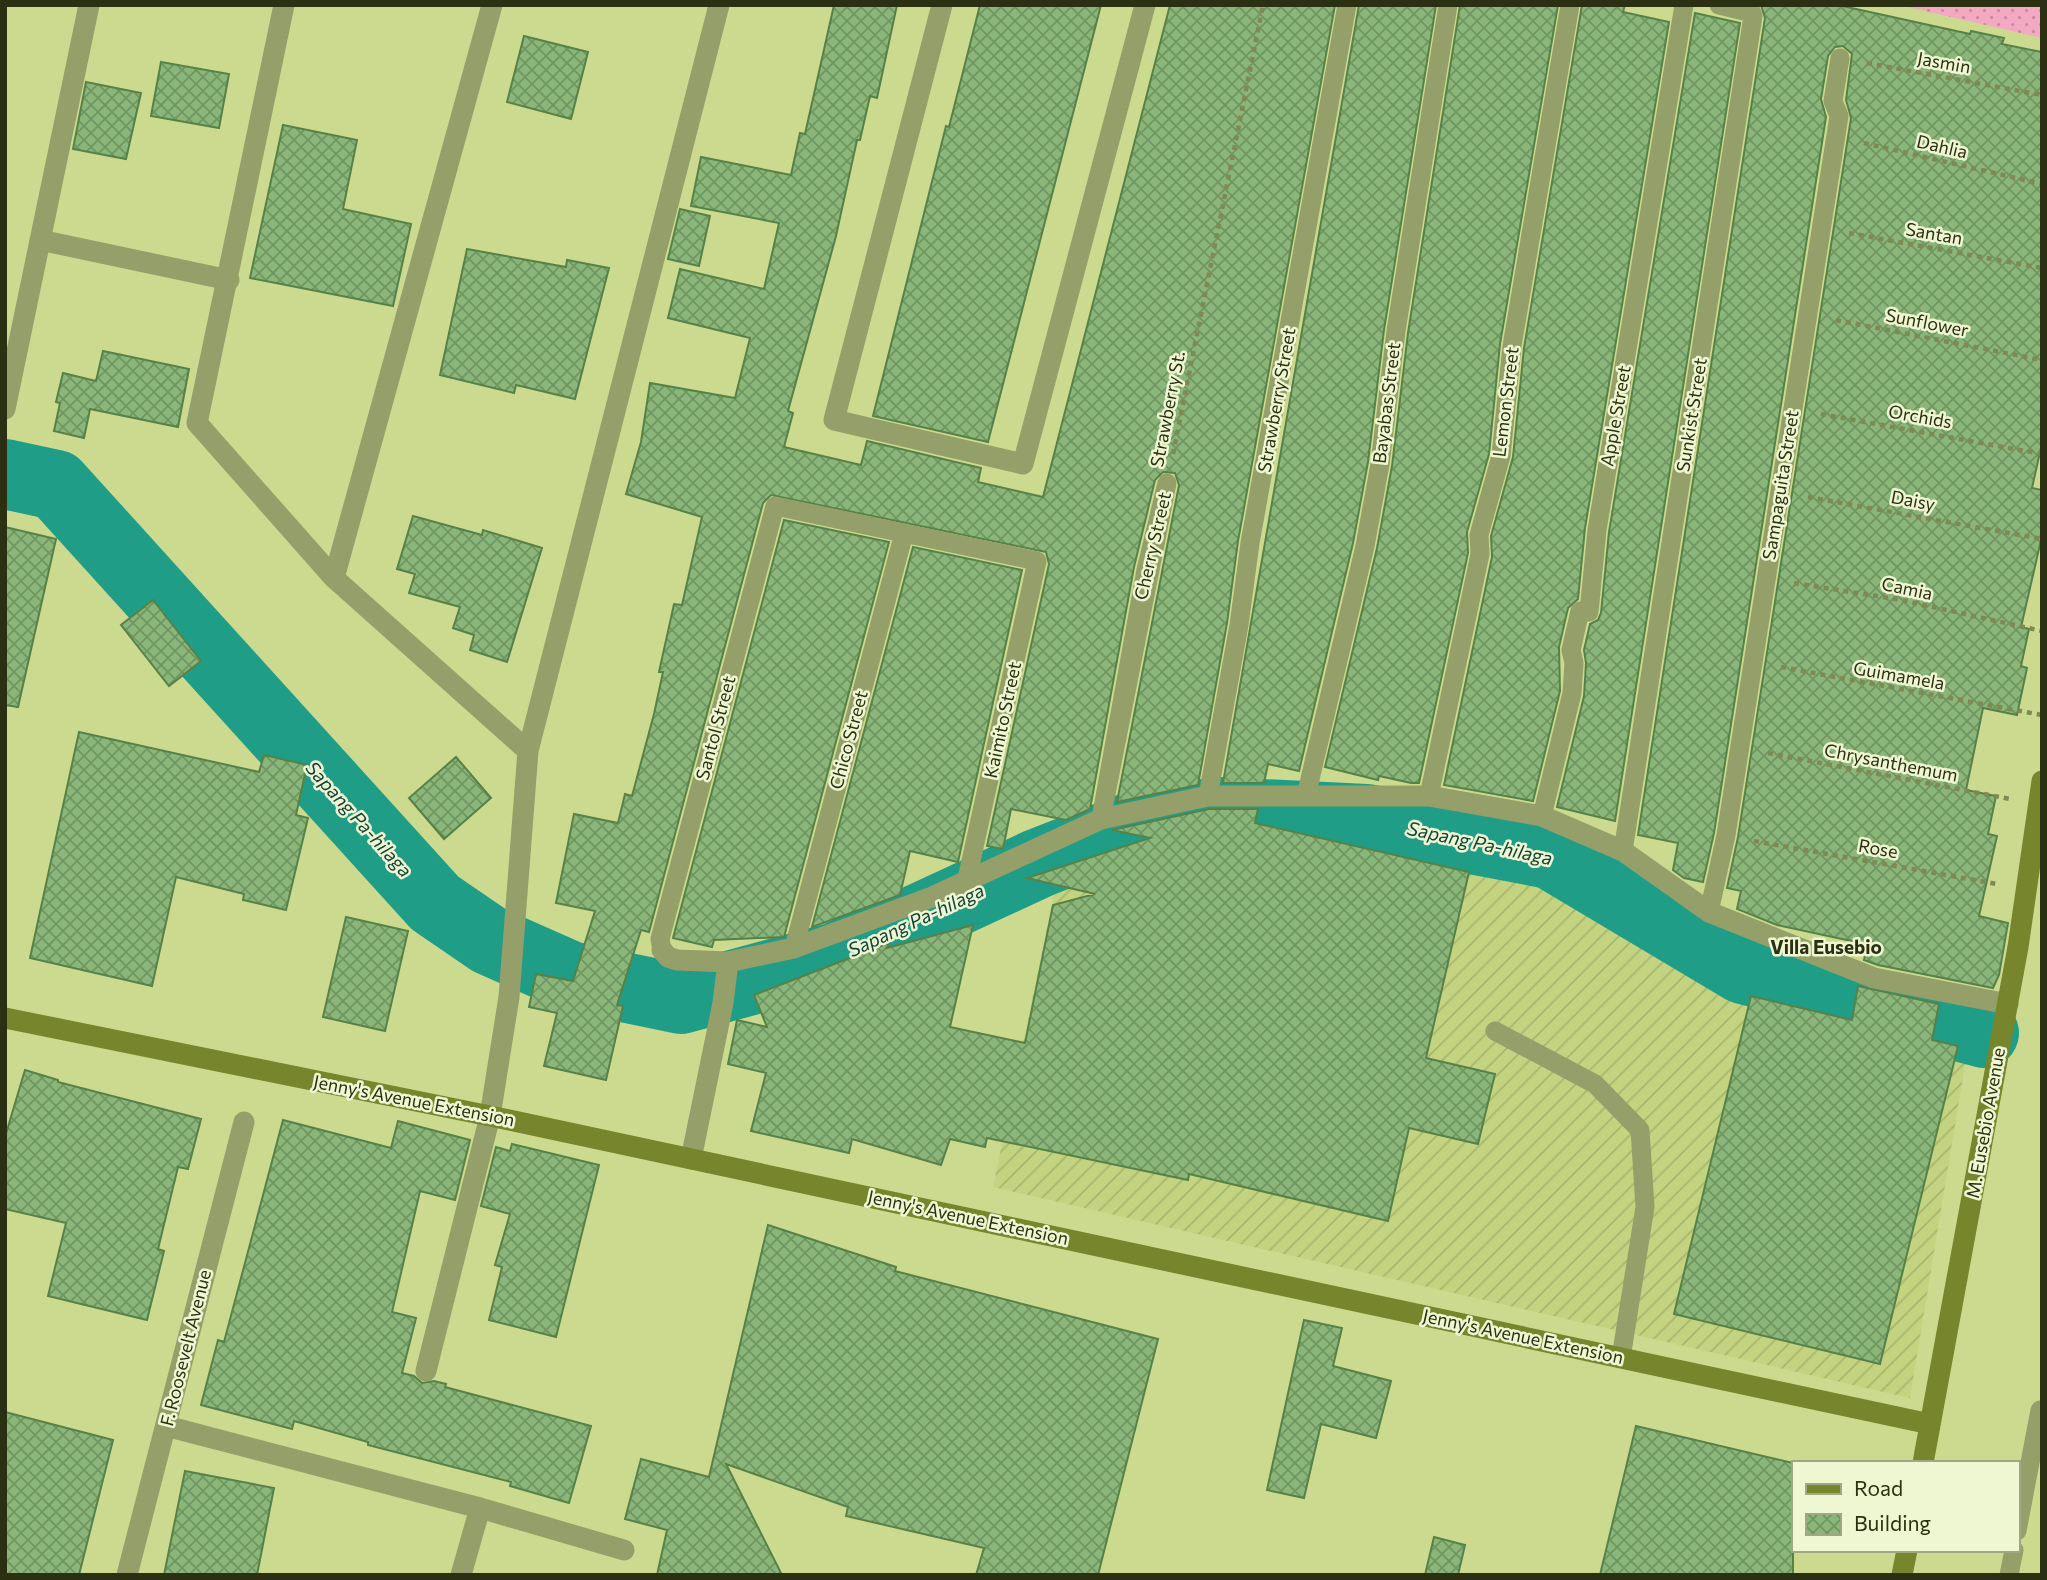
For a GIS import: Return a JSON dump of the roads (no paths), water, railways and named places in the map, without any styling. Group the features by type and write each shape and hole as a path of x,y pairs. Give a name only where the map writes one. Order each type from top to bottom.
{"street":[{"path":"5,410 89,5"},
{"path":"284,5 197,424 334,578 528,751"},
{"path":"334,578 492,5"},
{"path":"426,1371 490,1116 509,997 528,751 719,5"},
{"path":"942,5 834,420 1023,464 1145,5"},
{"path":"40,240 229,280"},
{"name":"M. Eusebio Avenue","path":"1923,1461 2008,1004 2042,781"},
{"path":"662,950 668,957 677,960 727,970 932,897 1101,819 1208,796 1429,796 1542,816 1623,851 1709,912 1874,978 2008,1004"},
{"path":"691,1159 723,1003 727,970"},
{"name":"Jenny's Avenue Extension","path":"5,1018 490,1116 1930,1424"},
{"name":"F. Roosevelt Avenue","path":"127,1575 244,1122"},
{"path":"166,1426 480,1508 624,1550"},
{"path":"461,1575 480,1508"},
{"path":"1902,1575 1907,1552"}],"lane":[{"name":"Strawberry Street","path":"1208,796 1346,5"},
{"name":"Bayabas Street","path":"1306,796 1365,546 1378,478 1396,331 1448,5"},
{"name":"Lemon Street","path":"1429,796 1480,554 1479,535 1501,456 1512,346 1570,5"},
{"name":"Apple Street","path":"1542,816 1572,693 1574,663 1571,650 1580,611 1589,612 1599,518 1684,5"},
{"name":"Sunkist Street","path":"1623,851 1753,16 1752,13 1719,5"},
{"name":"Sampaguita Street","path":"1709,912 1726,835 1836,136 1839,116 1833,101 1840,58"},
{"name":"Cherry Street","path":"1167,483 1138,631 1101,819 1146,570 1167,483"},
{"name":"Santol Street","path":"662,950 660,939 775,506 904,533"},
{"name":"Kaimito Street","path":"904,533 1037,561 967,879"},
{"name":"Chico Street","path":"794,948 904,533"},
{"path":"1495,1031 1595,1084 1640,1130 1645,1207 1621,1358"},
{"path":"2019,1520 2040,1410"},
{"path":"2009,1575 2014,1552"}],"waterway":[{"name":"Sapang Pa-hilaga","path":"5,474 56,485 435,903 489,940 570,976 681,999 836,957 1039,863 1149,820 1222,812 1366,819 1550,854 1743,969 1984,1033"}],"district":[{"name":"Villa Eusebio","path":"1826,947"}]}
